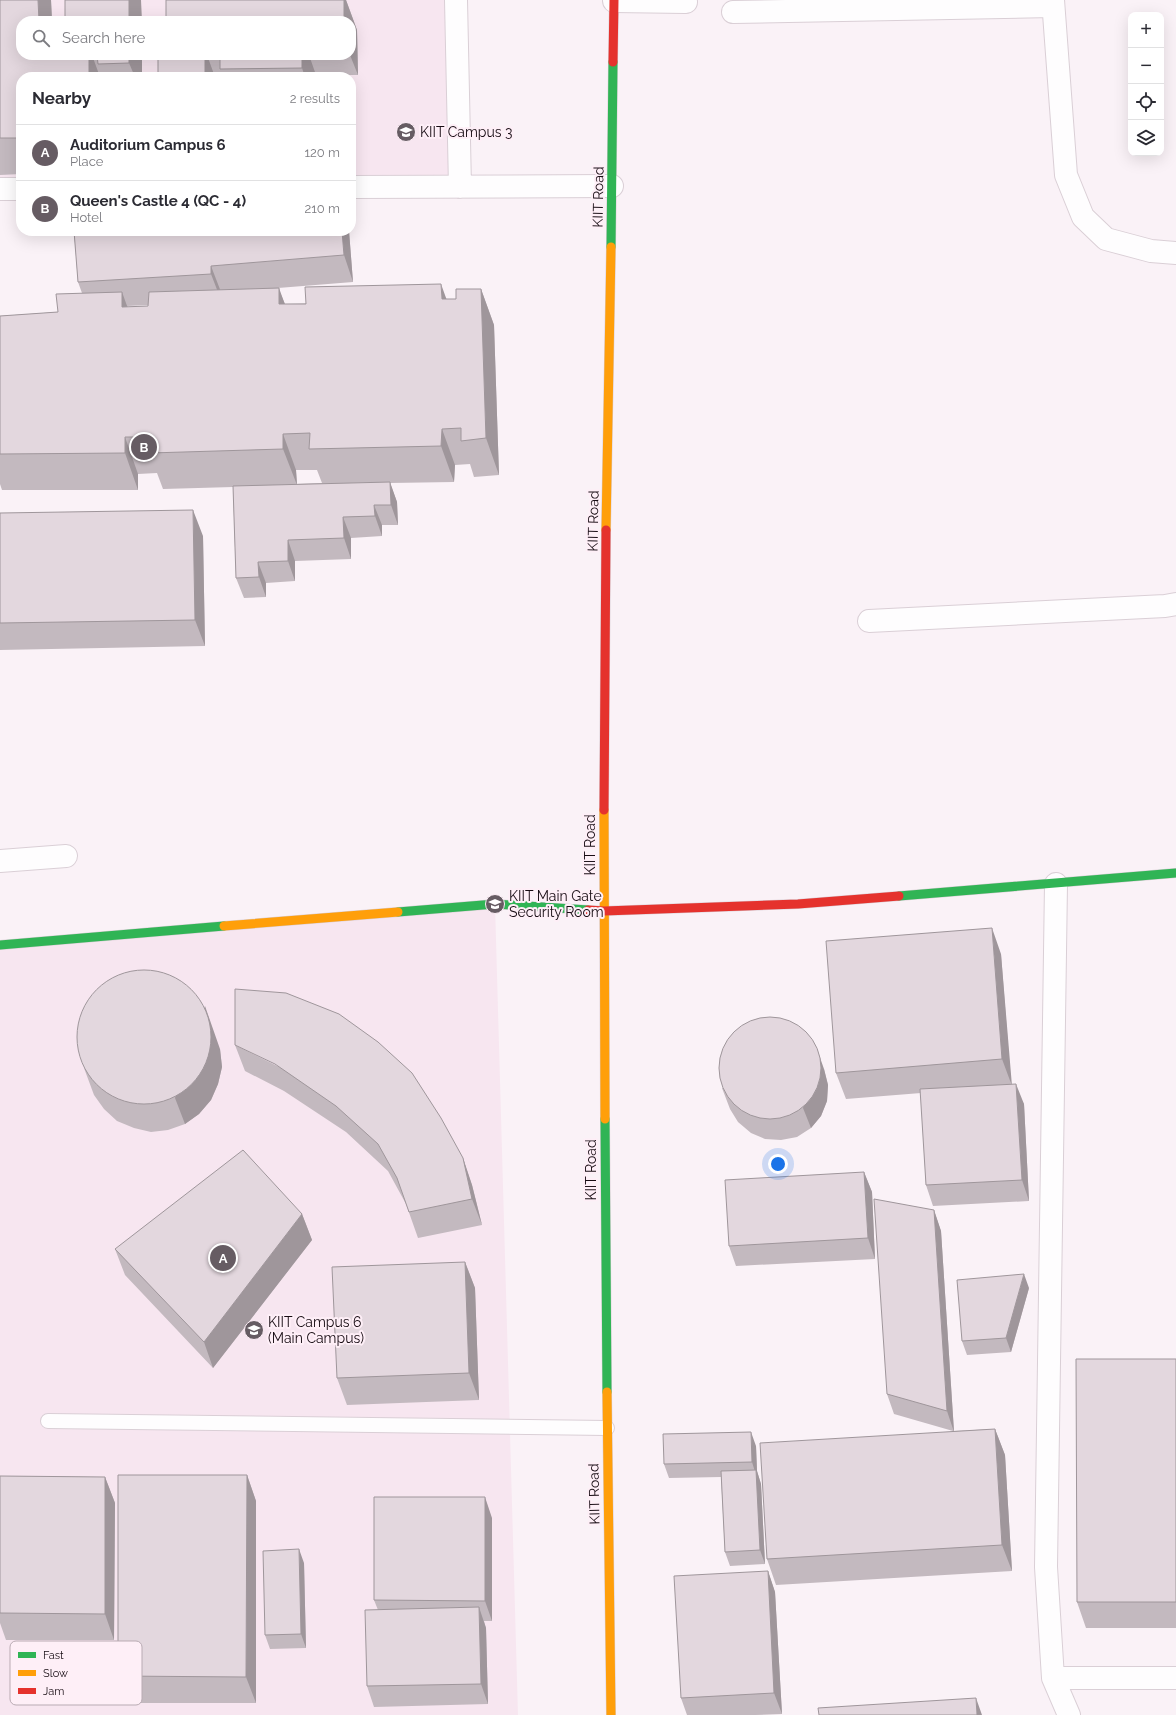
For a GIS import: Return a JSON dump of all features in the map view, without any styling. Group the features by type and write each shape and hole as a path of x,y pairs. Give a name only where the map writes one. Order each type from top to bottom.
{"main road":[{"name":"KIIT Road","path":"612,1715 607,1428 604,911 606,540 614,0"},
{"path":"0,945 495,904 604,911 798,904 1176,873"}],"street":[{"path":"456,0 460,187"},
{"path":"614,0 686,2"},
{"path":"733,12 1053,3 1066,175 1083,217 1106,238 1151,251 1176,253"},
{"path":"356,187 612,186"},
{"path":"0,189 16,189"},
{"path":"869,621 1165,606 1176,604"},
{"path":"0,861 66,856"},
{"path":"1056,884 1046,1567 1053,1678 1069,1715"},
{"path":"1053,1678 1176,1678"}],"lane":[{"path":"48,1421 607,1428"}],"shaded area":[{"name":"KIIT Campus 3","path":"0,0 463,0 460,187 356,187 356,72 16,72 16,189 0,189"},
{"name":"KIIT Campus 6 (Main Campus)","path":"495,904 518,1715 0,1715 0,945"}],"building":[{"path":"0,0 38,0 39,16 16,16 16,60 89,60 89,72 16,72 16,138 0,138"},
{"path":"65,0 129,0 129,16 65,16"},
{"path":"166,0 344,0 344,16 166,16"},
{"path":"98,60 129,60 129,63 98,64"},
{"path":"158,60 205,60 205,72 158,72"},
{"path":"220,60 302,60 302,68 220,69"},
{"path":"74,236 342,236 344,255 211,266 211,274 78,282"},
{"path":"441,284 442,299 456,299 456,289 481,289 486,438 461,441 461,428 442,429 441,446 309,449 310,433 283,434 283,449 150,453 151,437 125,437 125,453 0,454 0,316 58,312 56,294 122,292 122,307 148,306 149,292 279,288 279,304 306,304 305,287"},
{"path":"390,482 391,505 374,505 375,516 343,517 344,538 288,540 288,561 258,562 259,577 236,578 233,486"},
{"path":"193,510 195,620 0,623 0,513"},
{"path":"992,928 1002,1059 836,1073 826,941"},
{"path":"137,970 151,970 170,975 192,989 206,1011 210,1024 210,1050 206,1063 192,1085 170,1099 151,1104 137,1104 118,1099 96,1085 82,1063 77,1044 77,1030 82,1011 96,989 118,975"},
{"path":"235,989 286,993 339,1014 378,1042 412,1073 441,1118 463,1158 472,1199 409,1212 397,1178 378,1144 336,1106 275,1064 235,1045"},
{"path":"770,1017 789,1021 806,1032 817,1049 821,1068 817,1087 806,1104 789,1115 770,1119 751,1115 734,1104 723,1087 719,1068 723,1049 734,1032 751,1021"},
{"path":"1016,1084 1022,1180 926,1185 920,1089"},
{"path":"243,1150 302,1214 204,1342 115,1249"},
{"path":"864,1172 868,1238 729,1246 725,1180"},
{"path":"874,1199 934,1210 947,1411 887,1394"},
{"path":"465,1262 469,1373 337,1378 332,1267"},
{"path":"1024,1274 1006,1338 962,1341 957,1280"},
{"path":"1076,1359 1176,1359 1176,1602 1077,1602"},
{"path":"995,1429 1002,1545 767,1559 760,1443"},
{"path":"751,1432 752,1462 664,1464 663,1434"},
{"path":"756,1470 760,1550 725,1552 721,1471"},
{"path":"118,1475 247,1475 246,1677 142,1676 142,1641 118,1641"},
{"path":"0,1476 105,1477 105,1614 0,1613"},
{"path":"374,1497 485,1497 485,1601 374,1600"},
{"path":"299,1549 301,1634 265,1635 263,1551"},
{"path":"768,1571 774,1693 681,1698 674,1576"},
{"path":"479,1607 481,1684 367,1686 365,1610"},
{"path":"976,1698 977,1715 819,1715 818,1708"}],"traffic: fast":[{"path":"611,247 613,62"},
{"path":"899,896 1176,873"},
{"path":"398,912 495,904 588,910"},
{"path":"0,945 224,926"},
{"path":"605,1119 607,1392"}],"traffic: slow":[{"path":"606,530 611,247"},
{"path":"604,810 605,1119"},
{"path":"224,926 398,912"},
{"path":"607,1392 611,1715"}],"traffic: jam":[{"path":"613,62 614,0"},
{"path":"604,810 606,530"},
{"path":"588,910 604,911 798,904 899,896"}],"place":[{"name":"KIIT Campus 3","path":"406,132"},
{"name":"Queen's Castle 4 (QC - 4)","path":"144,447"},
{"name":"KIIT Main Gate Security Room","path":"495,904"},
{"name":"Auditorium Campus 6","path":"223,1258"},
{"name":"KIIT Campus 6 (Main Campus)","path":"254,1330"}]}
